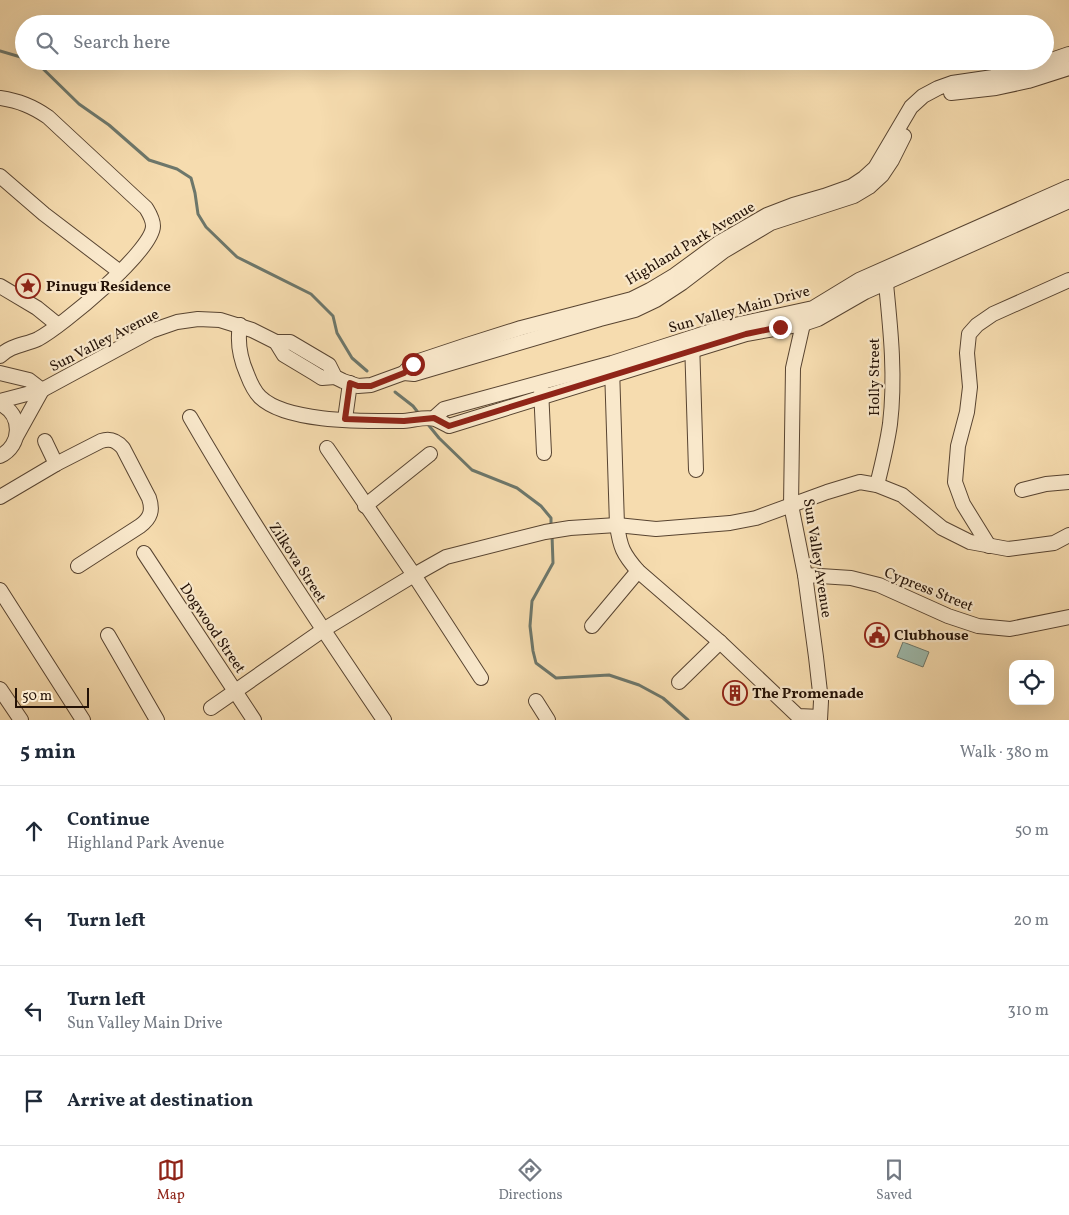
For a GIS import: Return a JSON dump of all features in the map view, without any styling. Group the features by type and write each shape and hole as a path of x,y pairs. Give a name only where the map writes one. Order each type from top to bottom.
{"street":[{"name":"Highland Park Avenue","path":"1054,59 1069,54"},
{"name":"Highland Park Avenue","path":"240,325 276,342 290,342 302,358 329,365 335,377 358,386 371,386 404,373 413,364 467,345 632,299 667,280 720,242 767,215 852,186 875,168 911,107 923,96 938,88 996,88 1028,81 1069,68"},
{"name":"Highland Park Avenue","path":"953,87 1021,70"},
{"path":"0,98 20,101 34,107 48,117 146,208 153,225 147,240 120,272 86,303 38,338 7,349 0,356"},
{"path":"0,176 44,214 120,272"},
{"name":"Sun Valley Main Drive","path":"886,275 1069,187"},
{"name":"Sun Valley Main Drive","path":"240,325 238,336 244,366 251,384 260,397 274,406 290,413 314,417 404,421 431,419 449,426 541,398 612,370 692,344 721,328 802,318 813,308 859,280 886,275 1069,201"},
{"name":"Holly Street","path":"877,485 890,424 892,381 886,275"},
{"path":"989,546 963,504 955,482 958,446 967,412 970,387 967,353 969,334 977,325 993,314 1069,280"},
{"path":"0,286 38,308 58,325"},
{"name":"Sun Valley Avenue","path":"802,318 793,368 791,505 805,576 817,666 820,718"},
{"name":"Sun Valley Avenue","path":"0,403 42,390 139,337 177,322 198,319 220,320 240,325"},
{"path":"692,344 696,470"},
{"path":"612,370 617,525 620,546 638,572 720,642 798,716 820,718"},
{"name":"Sun Valley Main Drive","path":"431,419 444,409 540,383 612,370"},
{"path":"0,373 29,380 42,390"},
{"path":"345,419 350,383"},
{"path":"540,383 544,453"},
{"name":"Sun Valley Avenue","path":"0,456 10,450 42,390"},
{"path":"0,403 15,418 17,436"},
{"name":"Zilkova Street","path":"190,417 240,502 384,720"},
{"path":"0,497 100,441 112,439 123,448 152,506 151,514 147,521 78,566"},
{"path":"45,441 56,464"},
{"path":"327,448 414,575 481,678"},
{"path":"365,506 430,454"},
{"path":"211,708 323,630 446,557 545,532 570,528 617,525 656,529 730,523 756,518 860,482 877,485 902,495 942,528 970,542 1008,549 1054,543 1069,535"},
{"path":"1022,490 1046,484 1069,482"},
{"name":"Dogwood Street","path":"144,554 254,720"},
{"path":"592,626 638,572"},
{"name":"Cypress Street","path":"805,576 851,578 878,585 948,616 978,626 1010,629 1069,617"},
{"path":"0,590 81,719"},
{"path":"108,634 158,720"},
{"path":"679,682 720,642"},
{"path":"0,689 21,720"},
{"path":"536,701 548,720"}],"shaded area":[{"path":"903,642 929,652 923,667 897,657"}],"waterway":[{"path":"0,51 15,55"},
{"path":"44,70 79,104 109,125 149,160 177,169 191,178 198,214 206,227 237,257 311,294 333,316 337,333 352,358 367,371"},
{"path":"395,392 413,406 420,415"},
{"path":"426,422 439,438 472,470 517,488 541,506 551,518 551,528"},
{"path":"552,535 553,563 532,601 530,626 536,663 556,678 609,675 639,685 663,698 688,720"}],"place":[{"name":"Pinugu Residence","path":"28,286"},
{"name":"Clubhouse","path":"877,635"},
{"name":"The Promenade","path":"735,693"}],"route":[{"path":"413,364 404,373 371,386 358,386 350,383 345,419 404,421 434,418 449,426 746,334 780,327"}]}
